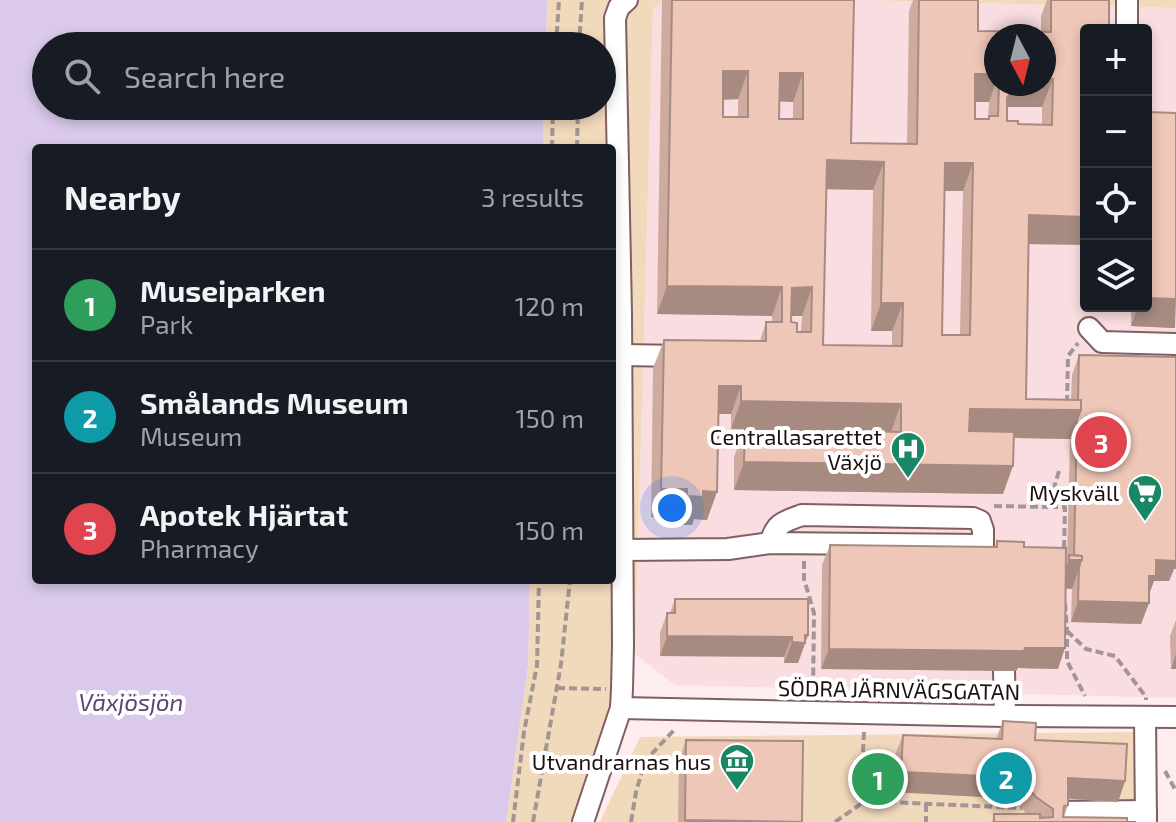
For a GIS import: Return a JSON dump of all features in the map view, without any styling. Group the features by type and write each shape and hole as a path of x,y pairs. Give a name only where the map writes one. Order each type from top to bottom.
{"street":[{"path":"615,32 619,7 627,0"},
{"path":"1127,0 1127,24"},
{"path":"583,822 622,699 622,355 616,66"},
{"path":"1089,328 1102,342 1176,344"},
{"path":"622,355 699,356"},
{"path":"623,550 728,549 770,543 983,545 983,530 980,521 973,518 802,515 774,530 770,543"},
{"path":"832,566 833,543"},
{"path":"1004,671 1005,716"},
{"name":"SÖDRA JÄRNVÄGSGATAN","path":"622,699 1005,716 1162,717"},
{"path":"1162,717 1176,736"},
{"path":"1060,812 1146,816 1162,717"}],"path":[{"path":"557,32 559,0"},
{"path":"580,32 582,0"},
{"path":"552,144 553,120"},
{"path":"577,144 578,120"},
{"path":"1066,417 1068,356 1089,328"},
{"path":"1059,471 1051,507 1065,507 1064,554"},
{"path":"804,543 804,579 814,613 813,693"},
{"path":"513,822 524,732 537,665 539,584"},
{"path":"533,822 557,688 570,584"},
{"path":"1065,601 1067,661 1085,696"},
{"path":"1067,631 1086,649 1115,656 1162,717"},
{"path":"557,688 622,699"},
{"path":"631,822 645,761 677,726"},
{"path":"864,732 862,772 865,801"},
{"path":"835,822 865,801 1022,808"},
{"path":"926,804 926,822"}],"shaded area":[{"path":"547,0 663,0 653,9 635,654 621,708 579,822 506,822 528,667 530,584 616,584 616,144 543,144 544,120 616,120 616,32 546,32"},
{"name":"Centrallasarettet Växjö","path":"663,0 862,0 1176,8 1176,698 675,685 635,654 653,9"},
{"path":"862,0 1176,0 1176,8"},
{"path":"1134,732 1140,822 600,822 640,737"}],"water":[{"name":"Växjösjön","path":"0,0 547,0 546,32 32,32 32,120 544,120 543,144 32,144 32,584 530,584 528,667 506,822 0,822"}],"building":[{"path":"672,0 854,0 851,143 917,144 919,0 978,0 978,31 984,31 984,74 975,74 975,119 998,116 999,96 1008,96 1007,121 1052,125 1053,96 1056,96 1056,24 1051,24 1051,0 1109,0 1109,24 1080,24 1080,217 1029,215 1026,399 1081,400 1081,410 970,409 969,431 1014,432 1013,466 744,462 745,429 901,432 901,404 741,401 741,386 719,386 717,492 703,491 703,497 687,496 687,489 661,489 664,340 766,341 766,322 782,322 782,287 667,286","holes":["723,71 748,71 748,117 723,117","780,73 803,73 803,119 779,119","827,160 884,162 881,303 903,303 902,346 823,345","945,163 973,163 970,335 942,335","812,287 811,332 797,332 797,323 791,322 792,288"]},
{"path":"1152,112 1176,113 1176,299 1152,298"},
{"path":"1079,355 1176,357 1176,561 1156,560 1156,576 1149,576 1149,603 1078,601 1082,556 1074,555 1077,419 1081,410 1081,400 1078,400"},
{"path":"997,541 1024,542 1024,547 1066,548 1065,648 1025,648 1024,651 829,649 830,545 997,547"},
{"path":"1069,555 1082,556 1082,560 1069,560"},
{"path":"675,599 808,599 808,635 805,635 805,643 792,642 792,637 667,636 667,613 675,613"},
{"path":"1003,721 1036,723 1035,740 1127,744 1125,781 1068,778 1068,805 1064,806 1063,817 1127,818 1127,822 994,822 994,814 1053,817 1053,809 1036,797 1029,788 1027,778 901,772 903,735 1002,739"},
{"name":"Utvandrarnas hus","path":"686,740 803,741 802,822 685,820"}],"place":[{"name":"Apotek Hjärtat","path":"1101,442"},
{"name":"Centrallasarettet Växjö","path":"908,480"},
{"name":"Myskväll","path":"1145,523"},
{"name":"Smålands Museum","path":"1006,778"},
{"name":"Museiparken","path":"878,779"},
{"name":"Utvandrarnas hus","path":"737,792"}]}
